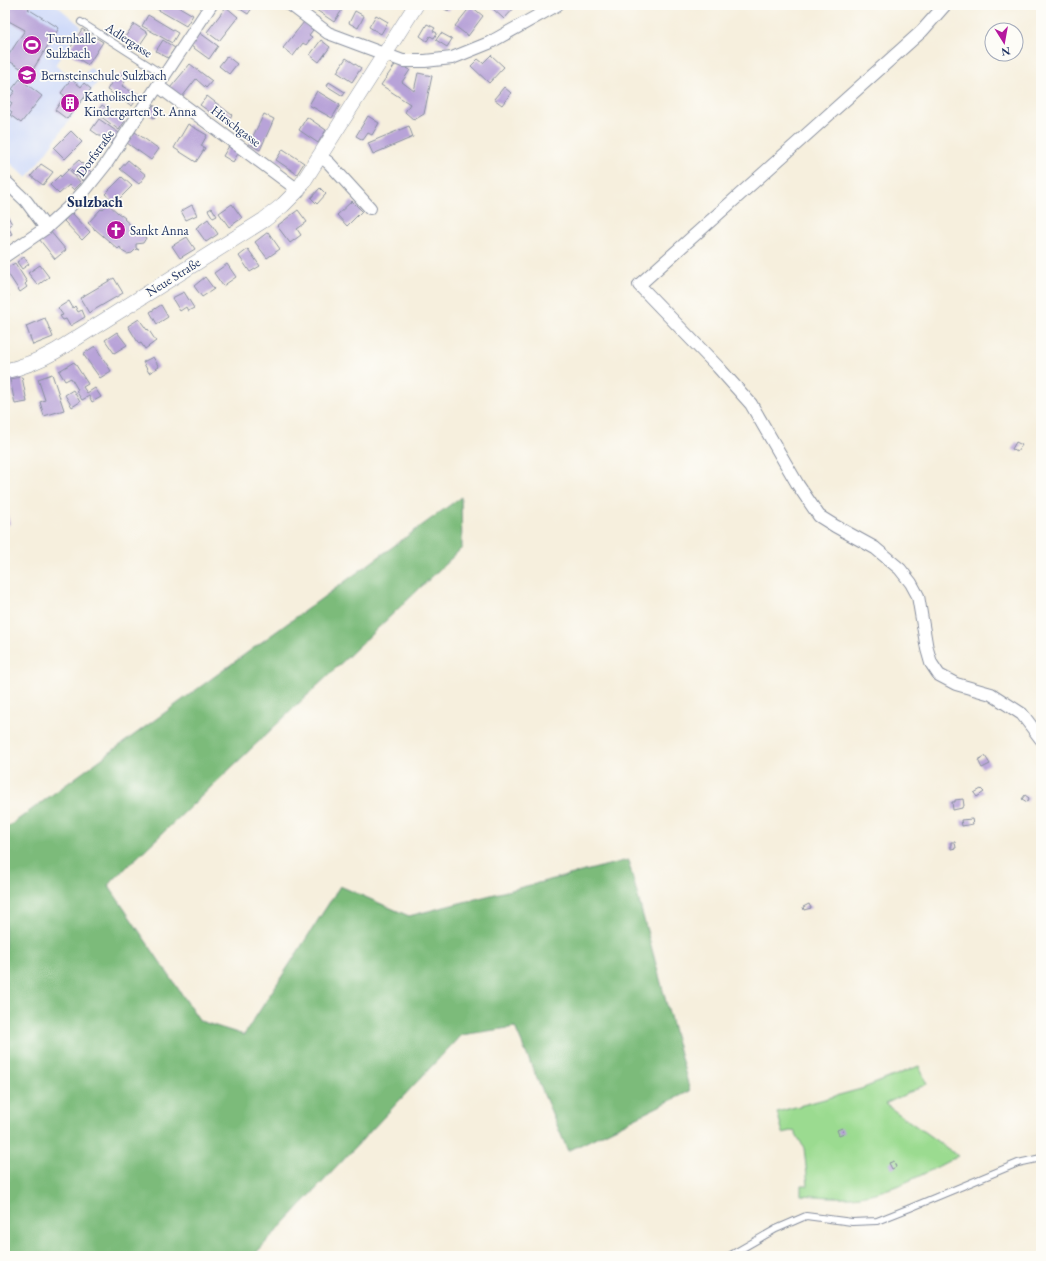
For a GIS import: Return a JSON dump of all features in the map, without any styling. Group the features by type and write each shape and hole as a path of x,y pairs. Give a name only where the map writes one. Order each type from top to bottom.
{"street":[{"name":"Dorfstraße","path":"5,256 46,228 76,200 106,164 211,5"},
{"path":"291,5 328,33 403,60 425,61 452,58 489,43 557,5"},
{"name":"Neue Straße","path":"5,371 37,362 56,351 264,220 283,205 298,190 416,5"},
{"path":"945,5 916,36 639,285 718,367 751,404 798,484 819,516 874,548 900,569 911,583 918,596 931,663 939,675 956,684 992,694 1022,714 1041,739"},
{"name":"Hirschgasse","path":"161,81 298,190"},
{"path":"320,156 330,163 370,208"},
{"path":"5,181 26,201 46,228"}],"lane":[{"name":"Adlergasse","path":"81,22 161,81"},
{"path":"729,1256 776,1229 806,1216 852,1222 877,1221 1018,1163 1041,1158"}],"shaded area":[{"name":"Bernsteinschule Sulzbach","path":"5,5 56,5 81,26 55,65 78,81 90,68 102,76 27,178 5,158"}],"green space":[{"path":"461,497 462,548 108,885 200,1021 244,1035 340,886 409,916 628,860 690,1091 568,1151 515,1027 461,1035 253,1256 5,1256 5,829"},
{"path":"919,1066 927,1084 885,1104 958,1156 906,1182 879,1192 851,1197 801,1195 801,1185 808,1185 804,1148 794,1130 783,1133 777,1112 861,1089"}],"building":[{"name":"Turnhalle Sulzbach","path":"5,5 32,5 28,9 59,28 30,74 6,59 25,30 5,19"},
{"path":"150,5 176,5 193,15 186,26"},
{"path":"234,5 254,5 248,14"},
{"path":"309,5 334,5 342,10 334,22"},
{"path":"438,5 451,5 448,11"},
{"path":"494,5 516,6 504,19 492,8"},
{"path":"471,6 483,16 468,36 455,26"},
{"path":"226,7 238,17 219,41 207,32"},
{"path":"355,11 364,16 358,28 349,23"},
{"path":"148,15 178,33 172,43 142,26"},
{"path":"376,15 388,22 381,34 369,27"},
{"path":"304,22 313,30 309,35 312,37 306,45 303,43 293,56 283,48"},
{"path":"134,24 148,33 139,46 125,37"},
{"path":"427,24 435,28 433,31 437,33 434,38 430,36 427,41 420,36"},
{"path":"82,29 103,42 88,65 68,52"},
{"path":"200,33 218,46 209,59 191,46"},
{"path":"441,33 452,39 447,47 436,40"},
{"path":"163,40 175,48 168,58 156,51"},
{"path":"321,40 330,47 319,62 310,55"},
{"path":"491,55 504,67 489,83 471,66 478,59 483,63"},
{"path":"227,56 237,64 229,74 219,66"},
{"path":"346,58 361,68 352,82 337,72"},
{"path":"397,62 410,70 402,82 414,91 418,73 432,76 424,114 414,120 405,112 410,104 381,85"},
{"path":"190,64 212,81 206,88 196,79 182,97 170,88"},
{"path":"122,73 128,77 122,86 139,96 132,106 107,90 113,80 116,82"},
{"name":"Bernsteinschule Sulzbach","path":"20,79 42,96 21,123 10,115 12,112 8,109 12,103 8,100 15,91 12,89"},
{"name":"Katholischer Kindergarten St. Anna","path":"71,79 81,87 84,83 91,89 67,119 55,110 65,96 61,93"},
{"path":"329,82 345,92 343,96 327,86"},
{"path":"504,87 511,93 502,105 494,99"},
{"path":"317,91 340,105 332,118 309,105"},
{"path":"207,96 232,115 226,123 200,105"},
{"path":"102,105 125,121 119,130 96,113"},
{"path":"153,105 160,109 154,118 148,114"},
{"path":"264,114 274,119 260,150 249,144"},
{"path":"368,116 379,123 372,135 368,133 363,140 356,136"},
{"path":"307,117 326,130 318,143 299,130"},
{"path":"99,119 119,133 111,144 91,130"},
{"path":"188,124 207,135 201,146 205,148 196,162 174,148"},
{"path":"409,126 413,137 373,154 368,143"},
{"path":"71,131 82,142 65,159 54,148"},
{"path":"135,132 159,149 151,160 127,143"},
{"path":"229,146 239,152 233,162 223,156"},
{"path":"283,149 304,163 297,174 276,160"},
{"path":"79,160 91,172 83,181 70,168"},
{"path":"128,160 146,175 139,184 120,169"},
{"path":"41,164 53,172 43,185 31,176"},
{"path":"69,169 81,183 74,190 69,185 59,194 50,185 60,175 61,177"},
{"path":"122,177 132,186 115,203 105,194"},
{"path":"320,188 326,194 317,204 311,198"},
{"path":"352,201 362,211 347,226 337,215"},
{"name":"Sankt Anna","path":"108,204 146,238 143,243 136,244 136,248 139,250 136,249 132,253 127,254 122,251 120,247 118,249 88,223"},
{"path":"232,204 242,218 229,227 219,213"},
{"path":"192,205 197,215 186,220 181,211"},
{"path":"212,208 217,216 213,218 208,210"},
{"path":"298,210 307,222 297,229 301,235 290,243 277,226"},
{"path":"72,213 90,232 82,240 64,221"},
{"path":"7,215 12,224 8,227 12,234 5,238 5,216"},
{"path":"208,219 218,234 206,242 196,228"},
{"path":"50,231 66,250 55,259 39,239"},
{"path":"268,232 280,249 267,258 255,242"},
{"path":"187,237 195,249 180,258 172,246"},
{"path":"248,249 260,266 250,272 239,256"},
{"path":"24,257 29,264 22,269 17,262"},
{"path":"15,263 27,282 25,284 27,287 20,292 5,269"},
{"path":"227,264 236,277 223,286 214,273"},
{"path":"40,265 49,277 38,285 28,273"},
{"path":"205,277 214,289 202,297 194,286"},
{"path":"114,278 123,293 89,313 80,298"},
{"path":"5,286 9,296 5,298"},
{"path":"184,292 194,308 188,311 186,307 180,311 172,298"},
{"path":"69,301 73,308 75,306 78,312 82,310 85,317 70,326 66,319 63,320 60,316 63,315 58,308"},
{"path":"161,305 168,317 157,324 150,312"},
{"path":"45,318 53,337 33,345 26,326"},
{"path":"139,319 156,341 145,349 141,343 139,344 128,326"},
{"path":"117,332 127,345 114,353 105,340"},
{"path":"95,346 111,371 100,378 83,354"},
{"path":"153,357 159,367 149,373 143,362"},
{"path":"74,362 88,384 83,387 87,393 95,388 101,397 92,402 89,396 82,400 76,391 78,390 71,378 65,381 59,371"},
{"path":"52,374 64,410 44,416 40,402 45,400 38,379"},
{"path":"22,377 27,402 15,404 10,379"},
{"path":"73,390 80,402 72,407 65,395"},
{"path":"1016,442 1022,445 1017,452 1012,449"},
{"path":"5,506 10,524 5,526"},
{"path":"985,756 990,764 982,768 978,760"},
{"path":"981,789 984,792 977,797 974,793"},
{"path":"1025,795 1029,798 1027,802 1022,799"},
{"path":"963,799 964,806 953,810 952,802"},
{"path":"972,819 973,824 962,826 961,820"},
{"path":"951,842 955,842 956,848 951,849"},
{"path":"809,904 811,908 804,910 803,907"},
{"path":"842,1128 844,1133 839,1135 837,1130"},
{"path":"894,1161 896,1167 892,1169 889,1163"}],"place":[{"name":"Turnhalle Sulzbach","path":"32,45"},
{"name":"Bernsteinschule Sulzbach","path":"27,75"},
{"name":"Katholischer Kindergarten St. Anna","path":"70,103"},
{"name":"Sankt Anna","path":"116,230"}],"district":[{"name":"Sulzbach","path":"95,201"}]}
